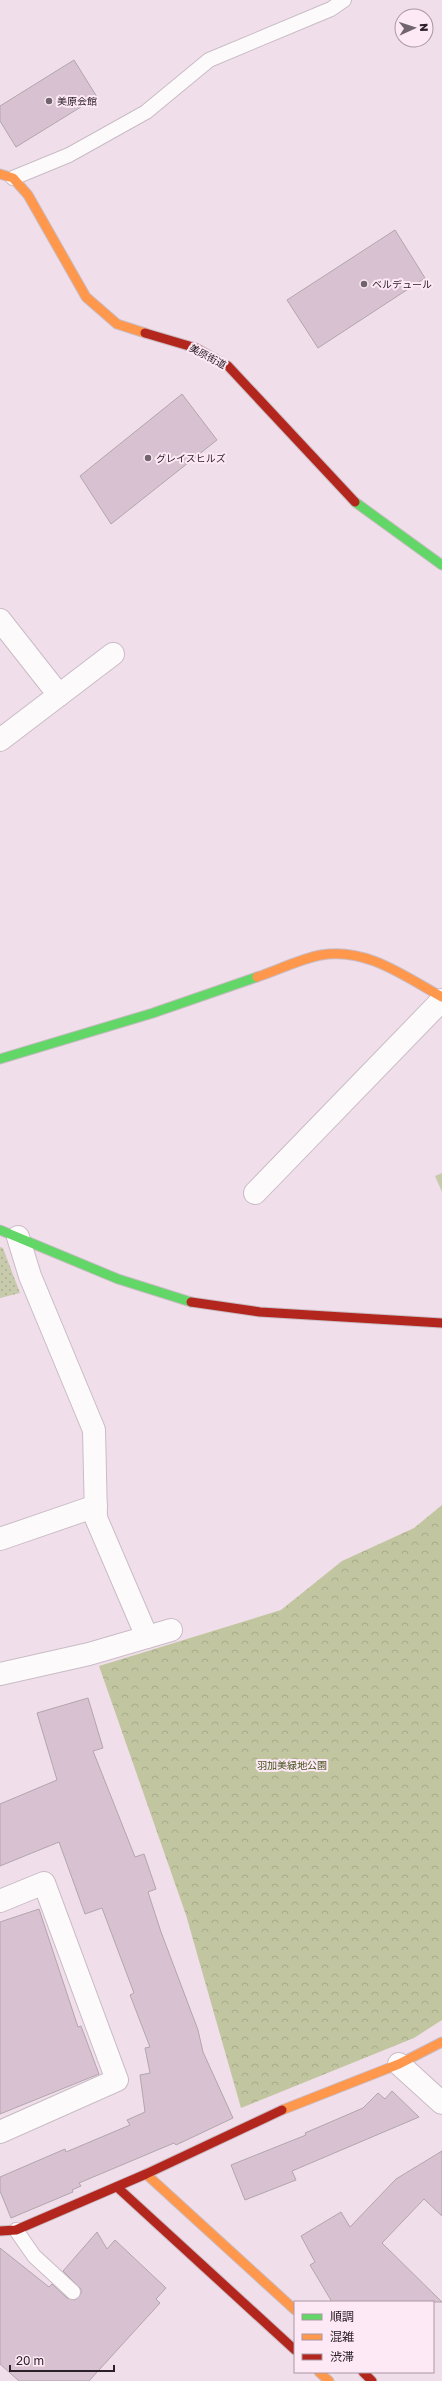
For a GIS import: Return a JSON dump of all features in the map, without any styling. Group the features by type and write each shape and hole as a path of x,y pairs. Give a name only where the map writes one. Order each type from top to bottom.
{"street":[{"name":"美原街道","path":"7,176 28,195 86,297 117,324 196,348 228,366 358,506 442,565"},
{"path":"0,620 59,695"},
{"path":"0,740 113,654"},
{"path":"0,1059 153,1013 320,955 342,953 368,957 442,997"},
{"path":"255,1193 442,1000"},
{"path":"9,1233 118,1279 187,1301 260,1312 442,1323"},
{"path":"9,1233 30,1276 94,1430 96,1518 147,1637"},
{"path":"0,1539 96,1506"},
{"path":"0,1674 89,1654 171,1630"},
{"path":"0,1901 44,1883 117,2080 0,2132"},
{"path":"0,2231 16,2230 146,2174 277,2112 399,2064 442,2042"},
{"path":"399,2064 442,2103"},
{"path":"146,2174 294,2309"},
{"path":"116,2187 294,2349"},
{"path":"320,2373 329,2381"}],"lane":[{"path":"7,176 69,155 146,112 209,60 331,9 344,0"},
{"path":"16,2230 34,2256 73,2292"}],"green space":[{"path":"442,1173 442,1192 435,1176"},
{"path":"0,1247 3,1248 20,1293 0,1298"},
{"name":"羽加美緑地公園","path":"442,1505 442,2020 414,2038 241,2108 186,1915 99,1666 281,1610 342,1561 414,1528"}],"building":[{"name":"美原会館","path":"74,60 97,97 16,147 0,121 0,106"},
{"name":"ベルデュール","path":"395,230 425,278 318,348 287,300"},
{"name":"グレイスヒルズ","path":"182,394 217,440 111,524 80,476"},
{"path":"88,1698 103,1748 93,1751 135,1857 144,1854 156,1889 148,1892 161,1932 198,2030 203,2052 233,2118 176,2145 174,2143 79,2183 81,2186 72,2190 73,2192 11,2218 0,2191 0,2177 65,2149 66,2152 130,2125 127,2120 145,2112 140,2075 150,2073 145,2048 150,2047 130,1995 134,1993 102,1908 85,1914 59,1842 0,1866 0,1804 57,1780 37,1713"},
{"path":"39,1909 78,2027 81,2026 99,2074 0,2114 0,1922"},
{"path":"392,2091 419,2117 292,2171 296,2180 245,2200 231,2165 306,2135 305,2133 363,2108 378,2093 385,2099"},
{"path":"442,2151 442,2216 424,2199 382,2243 442,2302 331,2301 310,2265 315,2262 301,2236 341,2212 350,2227 396,2179"},
{"path":"97,2232 107,2249 115,2240 166,2288 156,2299 160,2303 89,2381 19,2381 0,2364 0,2248 49,2287 52,2284 67,2298 75,2300 81,2294 81,2289 63,2271"}],"traffic: fast":[{"path":"355,502 442,565"},
{"path":"0,1059 153,1013 257,977"},
{"path":"0,1230 118,1279 191,1302"}],"traffic: slow":[{"path":"0,174 13,178 28,195 86,297 117,324 145,333"},
{"path":"257,977 321,955 354,955 369,959 399,972 442,997"},
{"path":"282,2110 399,2064 442,2042"},
{"path":"146,2174 294,2309"},
{"path":"320,2373 329,2381"}],"traffic: jam":[{"path":"145,333 196,348 228,366 355,502"},
{"path":"191,1302 260,1312 442,1323"},
{"path":"0,2231 16,2230 146,2174 282,2110"},
{"path":"117,2187 294,2349"},
{"path":"364,2373 372,2381"}],"place":[{"name":"美原会館","path":"49,101"},
{"name":"ベルデュール","path":"364,284"},
{"name":"グレイスヒルズ","path":"148,458"}]}
